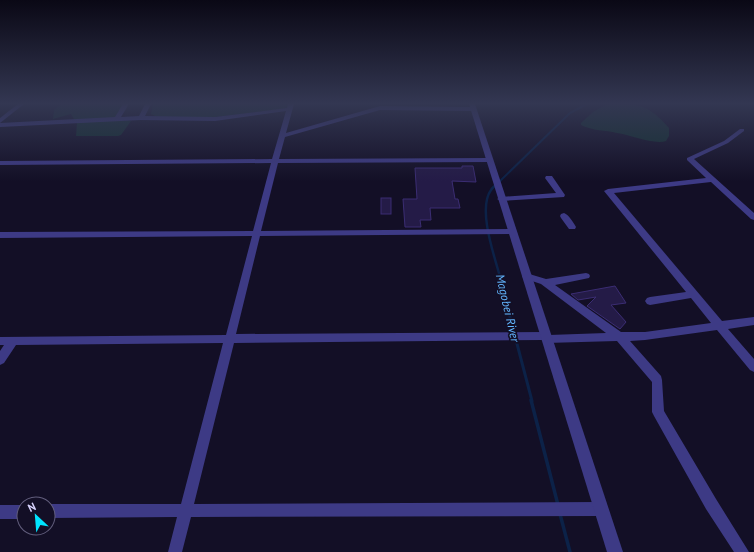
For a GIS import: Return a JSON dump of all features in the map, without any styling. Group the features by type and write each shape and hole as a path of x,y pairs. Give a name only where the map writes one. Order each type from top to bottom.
{"street":[{"path":"175,552 284,130"},
{"path":"282,136 304,130"},
{"path":"479,130 615,552"},
{"path":"742,130 726,142 689,159 754,217"},
{"path":"0,163 489,160"},
{"path":"501,199 561,194 549,178"},
{"path":"712,180 608,191 754,367"},
{"path":"564,216 572,227"},
{"path":"0,235 512,232"},
{"path":"526,276 545,283 621,338 657,380 658,412 711,504 742,552"},
{"path":"545,283 586,276"},
{"path":"650,301 694,294"},
{"path":"0,341 621,338 754,321"},
{"path":"0,360 13,341"},
{"path":"56,511 601,509"},
{"path":"0,512 16,512"}],"green space":[{"path":"76,130 125,130 121,135 118,136 76,136"},
{"path":"599,130 669,130 669,136 666,141 655,142"}],"building":[{"path":"462,166 473,166 476,182 452,181 455,199 458,199 460,208 430,208 431,220 420,220 421,227 405,227 403,199 417,199 415,168 462,168"},
{"path":"381,198 391,198 391,214 381,214"},
{"path":"615,286 626,303 611,305 626,322 620,329 587,306 596,297 578,300 571,294"}],"waterway":[{"name":"Magobei River","path":"499,182 553,130"},
{"name":"Magobei River","path":"499,182 491,190 487,198 486,221 488,234 501,280"},
{"name":"Magobei River","path":"500,279 532,401"},
{"name":"Magobei River","path":"531,400 558,505"},
{"name":"Magobei River","path":"560,514 570,552"}]}
